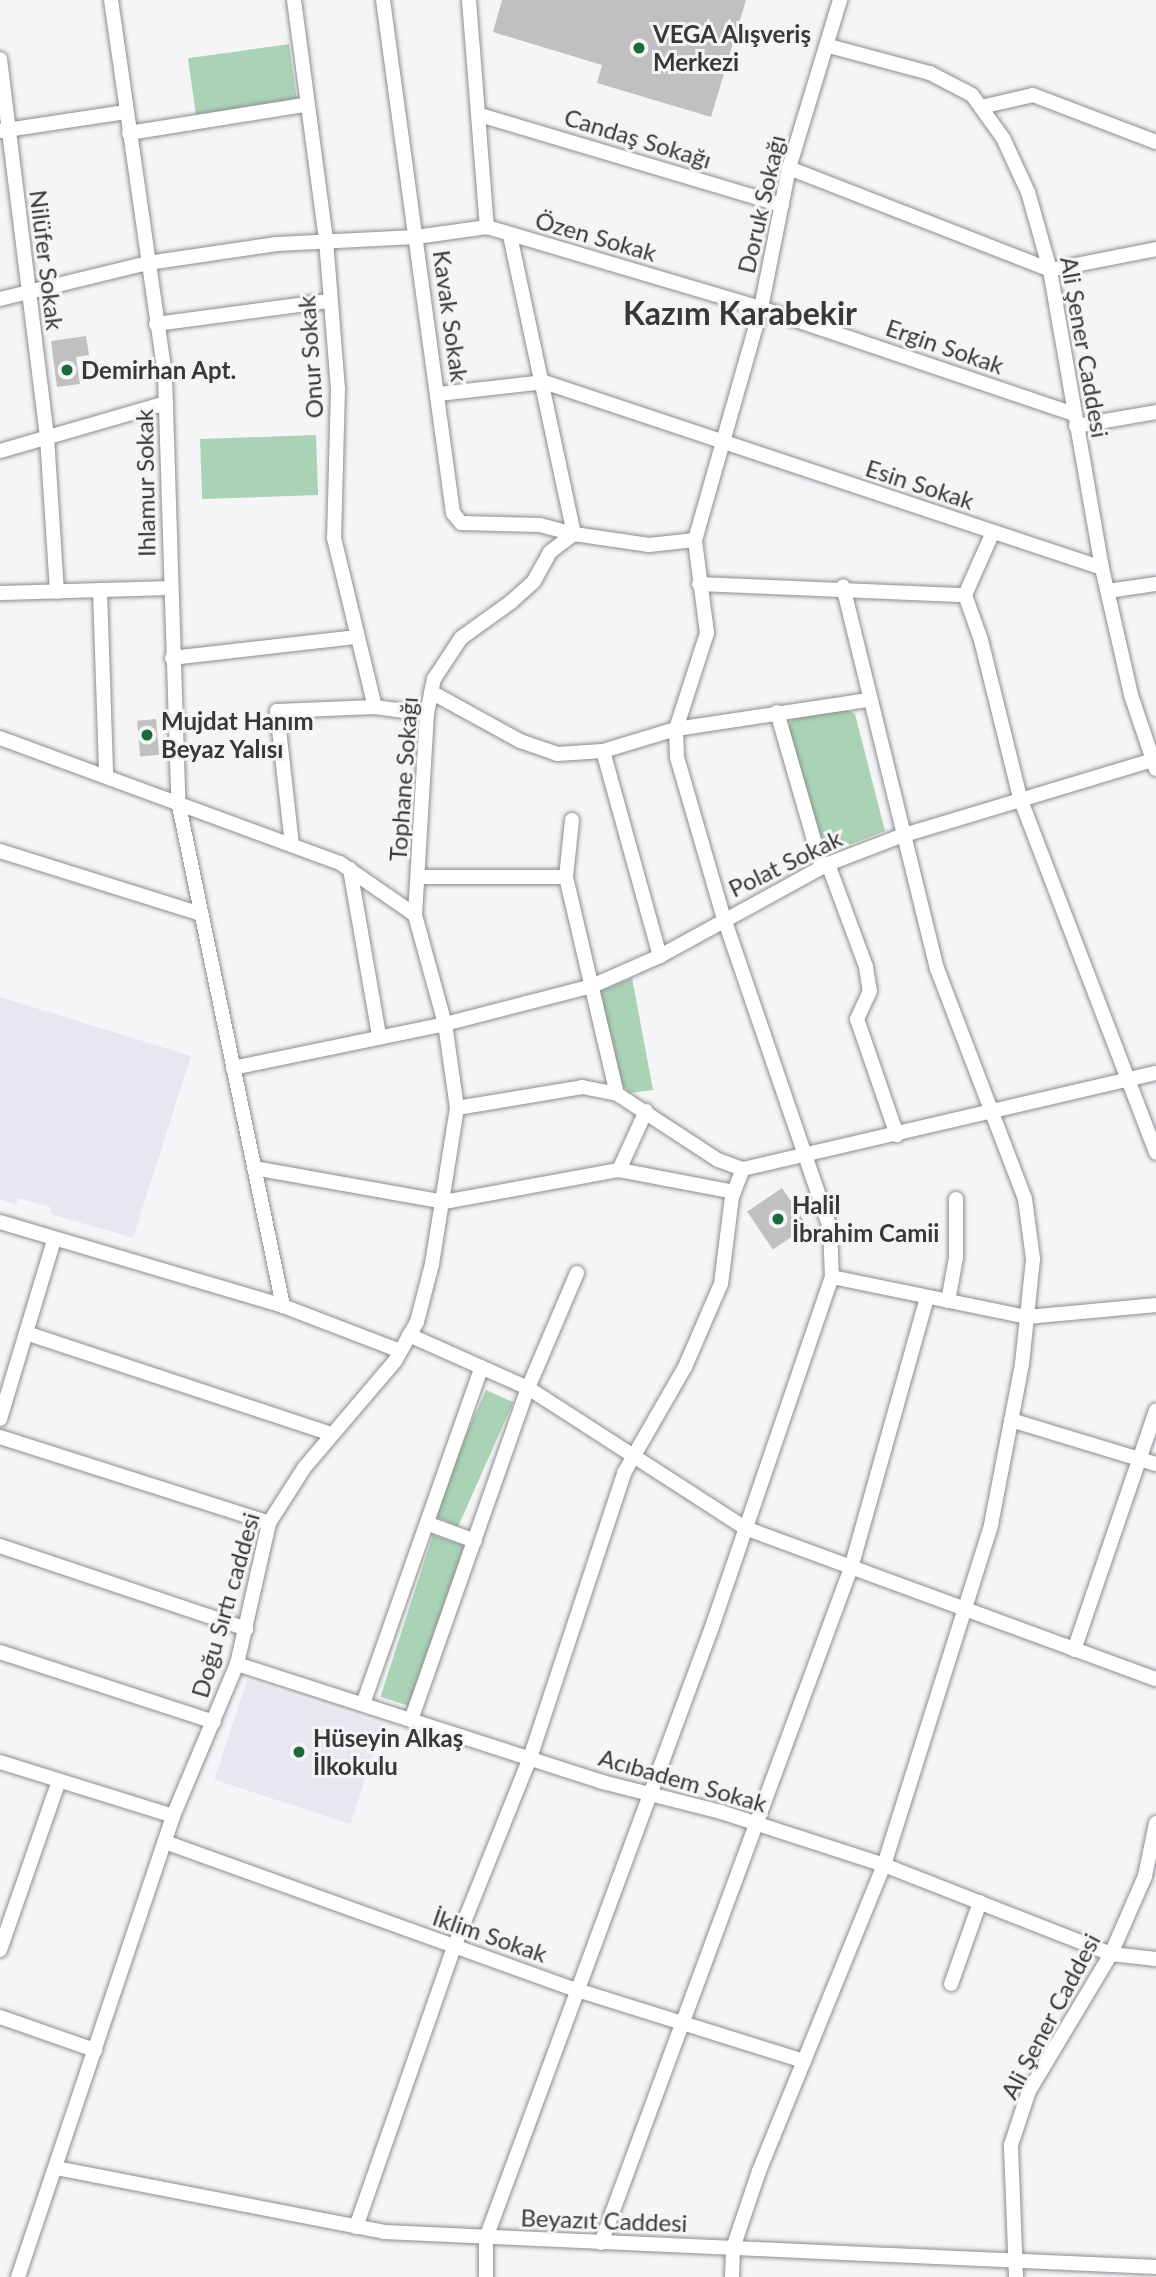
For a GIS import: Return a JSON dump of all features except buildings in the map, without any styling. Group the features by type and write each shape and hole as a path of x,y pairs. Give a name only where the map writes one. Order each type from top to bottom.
{"street":[{"name":"Ihlamur Sokak","path":"111,0 166,403 178,801 283,1306"},
{"name":"Onur Sokak","path":"294,0 304,105 326,240 328,301 338,388 334,538 375,707"},
{"name":"Kavak Sokak","path":"383,0 439,394 453,513 461,523 540,525 574,534"},
{"path":"468,0 480,116 487,227"},
{"name":"Doruk Sokağı","path":"695,540 761,308 789,168 829,46 840,0"},
{"name":"Ali Şener Caddesi","path":"829,46 929,73 972,95 1028,192 1050,270 1102,568 1155,762"},
{"name":"Nilüfer Sokak","path":"0,59 4,131 47,437 57,592"},
{"path":"981,107 1033,95 1156,142"},
{"path":"129,133 304,105"},
{"path":"4,131 126,112"},
{"name":"Candaş Sokağı","path":"480,116 782,205"},
{"path":"789,168 1050,270 1156,249"},
{"name":"Özen Sokak","path":"0,299 148,263 326,240 416,237 487,227 761,308"},
{"path":"486,2277 486,2238 745,1528 832,1278 830,1228 724,919 677,757 676,729 707,633 707,608 699,584 695,540 649,545 574,534 544,382 510,235"},
{"path":"156,324 328,301"},
{"name":"Ergin Sokak","path":"761,308 1075,420"},
{"path":"439,394 544,382"},
{"name":"Esin Sokak","path":"544,382 1102,568"},
{"path":"0,450 166,403"},
{"path":"1075,420 1156,412"},
{"path":"993,533 965,596 981,640 1020,798 1125,1081 1156,1153"},
{"name":"Tophane Sokağı","path":"415,915 427,714 431,692 461,638 518,595 550,552 574,534"},
{"path":"1108,591 1156,583"},
{"path":"699,584 843,586 965,596"},
{"path":"732,2277 733,2248 804,2062 884,1865 991,1525 1027,1317 1031,1223 936,969 867,700 843,586"},
{"path":"0,593 171,588"},
{"path":"100,590 106,775"},
{"path":"172,658 356,637"},
{"path":"431,692 520,741 557,754 603,751 676,729 867,700"},
{"path":"292,845 277,711 375,707 427,714"},
{"path":"777,712 825,866 866,967 870,991 857,1018 897,1135"},
{"path":"0,738 178,801 350,869 415,915"},
{"path":"603,751 660,956"},
{"name":"Polat Sokak","path":"233,1068 445,1024 592,986 660,956 825,866 901,836 1020,798 1155,762"},
{"path":"572,820 566,877 617,1094"},
{"path":"0,851 201,914"},
{"path":"350,869 379,1036"},
{"path":"418,877 566,877"},
{"name":"Doğu Sırtı caddesi","path":"18,2277 173,1816 237,1664 269,1523 332,1434 400,1351 409,1335 432,1264 457,1108 445,1024 415,915"},
{"path":"457,1108 582,1087 617,1094 718,1160 743,1169 805,1157 1156,1073"},
{"path":"619,1170 646,1111"},
{"path":"254,1168 444,1202 619,1170 734,1192"},
{"path":"356,2227 454,1947 530,1758 631,1459 685,1367 721,1284 734,1192 743,1169"},
{"path":"948,1301 956,1258 956,1199"},
{"path":"0,1222 283,1306 400,1351"},
{"path":"0,1419 54,1240"},
{"path":"411,1720 528,1388 577,1273"},
{"path":"832,1278 1027,1317 1156,1305"},
{"path":"601,2243 760,1825 851,1568 927,1297"},
{"path":"26,1333 332,1434"},
{"path":"409,1335 528,1388 631,1459 745,1528 964,1611 1156,1679"},
{"path":"363,1704 429,1524 482,1367"},
{"path":"1074,1650 1156,1411"},
{"path":"1011,1420 1156,1464"},
{"path":"0,1437 269,1523"},
{"path":"429,1524 475,1541"},
{"path":"0,1546 246,1629"},
{"path":"0,1652 214,1722"},
{"name":"Acıbadem Sokak","path":"237,1664 530,1758 760,1825 884,1865 1111,1954 1156,1959"},
{"path":"0,1762 173,1816"},
{"path":"0,1950 59,1781"},
{"name":"Ali Şener Caddesi","path":"1016,2277 1011,2146 1029,2091 1111,1954 1145,1876 1156,1823"},
{"name":"İklim Sokak","path":"165,1842 577,1990 804,2062"},
{"path":"951,1984 979,1902"},
{"path":"0,2017 95,2050"},
{"name":"Beyazıt Caddesi","path":"56,2168 356,2227 486,2238 1156,2267"}],"shaded area":[{"path":"0,997 191,1056 133,1238 51,1214 50,1207 17,1198 17,1205 0,1199"},
{"name":"Hüseyin Alkaş İlkokulu","path":"247,1680 383,1724 351,1824 215,1780"}],"green space":[{"path":"289,44 297,100 196,115 188,58"},
{"path":"316,435 318,495 202,499 200,439"},
{"path":"842,708 855,714 885,831 825,854 788,727 793,719"},
{"path":"632,978 653,1090 630,1093 622,1085 600,991"},
{"path":"486,1390 513,1402 458,1526 431,1514"},
{"path":"433,1535 464,1545 412,1707 380,1697"}],"place":[{"name":"VEGA Alışveriş Merkezi","path":"639,48"},
{"name":"Demirhan Apt.","path":"67,370"},
{"name":"Mujdat Hanım Beyaz Yalısı","path":"147,735"},
{"name":"Halil İbrahim Camii","path":"778,1219"},
{"name":"Hüseyin Alkaş İlkokulu","path":"299,1752"}],"district":[{"name":"Kazım Karabekir","path":"740,313"}]}
